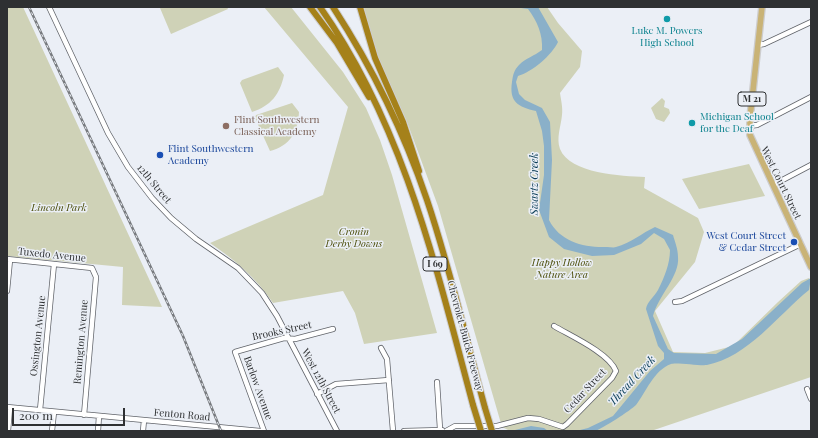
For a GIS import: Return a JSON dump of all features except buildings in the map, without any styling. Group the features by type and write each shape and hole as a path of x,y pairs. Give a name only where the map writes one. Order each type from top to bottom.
{"highway":[{"path":"310,7 337,43 387,127"},
{"name":"Chevrolet-Buick Freeway","path":"320,7 362,75 387,127 407,175 425,229 481,431"},
{"name":"Chevrolet-Buick Freeway","path":"333,7 384,95 427,200 492,431"},
{"path":"360,7 375,58 411,142 427,200"}],"main road":[{"name":"West Court Street","path":"762,7 750,126 752,142 811,267"}],"street":[{"name":"12th Street","path":"49,7 108,133 135,178 156,203 180,225 231,262 250,279 270,304 289,338"},
{"path":"758,45 764,44 811,22"},
{"path":"750,126 756,126 811,97"},
{"path":"773,186 811,166"},
{"path":"675,302 682,301 801,244"},
{"path":"7,291 8,260"},
{"name":"Tuxedo Avenue","path":"8,260 92,268 94,272"},
{"name":"Ossington Avenue","path":"40,410 54,264"},
{"name":"Remington Avenue","path":"84,414 96,277 94,272"},
{"name":"Cedar Street","path":"446,431 456,426 497,426 528,418 539,419 563,427 567,424 612,378 616,371 613,364 605,357 554,326"},
{"name":"Brooks Street","path":"235,352 289,338 295,339 333,329"},
{"name":"West 12th Street","path":"289,338 337,431"},
{"path":"381,348 387,359 393,431"},
{"name":"Barlow Avenue","path":"235,352 264,431"},
{"path":"317,394 336,384 389,380"},
{"path":"437,382 440,429"},
{"path":"806,389 811,399"},
{"path":"8,431 9,407"},
{"name":"Fenton Road","path":"9,407 260,431"},
{"path":"52,431 54,412"},
{"path":"98,431 99,416"},
{"path":"143,431 144,420"},
{"path":"189,431 190,424"},
{"path":"404,431 440,429 446,431"}],"green space":[{"name":"Lincoln Park","path":"7,7 23,7 162,307 122,305 123,267 7,256"},
{"path":"227,7 228,9 171,34 160,8"},
{"name":"Cronin Derby Downs","path":"264,7 291,7 343,72 366,108 380,140 392,175 437,333 364,344 355,313 343,291 273,303 260,285 228,256 210,243 323,195 348,107"},
{"name":"Happy Hollow Nature Area","path":"364,7 547,7 558,23 582,51 580,67 560,93 562,112 558,141 560,149 574,164 585,169 623,176 645,177 644,188 698,218 704,232 695,262 655,311 673,352 705,353 733,346 801,281 809,278 811,282 811,377 651,431 510,431 502,427 438,206 407,122 375,50"},
{"path":"278,67 284,75 280,88 269,103 252,112 240,83 242,80"},
{"path":"662,98 665,101 664,107 669,109 670,113 664,122 656,119 651,108"},
{"path":"292,103 299,112 295,132 283,146 270,151 255,118 256,115"},
{"path":"749,164 765,196 699,209 682,179"}],"water":[{"path":"514,7 538,7 558,42 551,52 535,67 518,76 516,82 519,94 525,100 542,108 550,122 552,160 549,220 554,228 566,238 582,245 590,246 615,247 627,243 655,227 673,235 678,251 678,264 676,271 659,301 653,316 668,349 674,353 716,354 742,339 802,283 811,278 809,290 762,334 749,344 722,361 707,365 671,364 665,367 655,376 636,405 604,427 595,431 576,431 588,428 613,416 650,371 664,359 664,353 658,346 646,309 649,302 658,290 664,276 668,266 670,250 664,239 654,233 641,244 614,255 592,256 564,249 549,237 539,210 544,175 544,146 542,131 536,111 524,108 516,102 511,89 516,69 524,61 542,50 542,39 537,23 528,9"},
{"path":"531,426 544,428 548,431 511,431"}],"railway":[{"path":"29,7 183,336 221,431"}],"place":[{"name":"Luke M. Powers High School","path":"667,19"},
{"name":"Michigan School for the Deaf","path":"692,123"},
{"name":"Flint Southwestern Classical Academy","path":"226,126"},
{"name":"Flint Southwestern Academy","path":"160,155"},
{"name":"West Court Street & Cedar Street","path":"794,242"}],"water label":[{"name":"Swartz Creek","path":"535,184"},
{"name":"Thread Creek","path":"632,381"}]}
